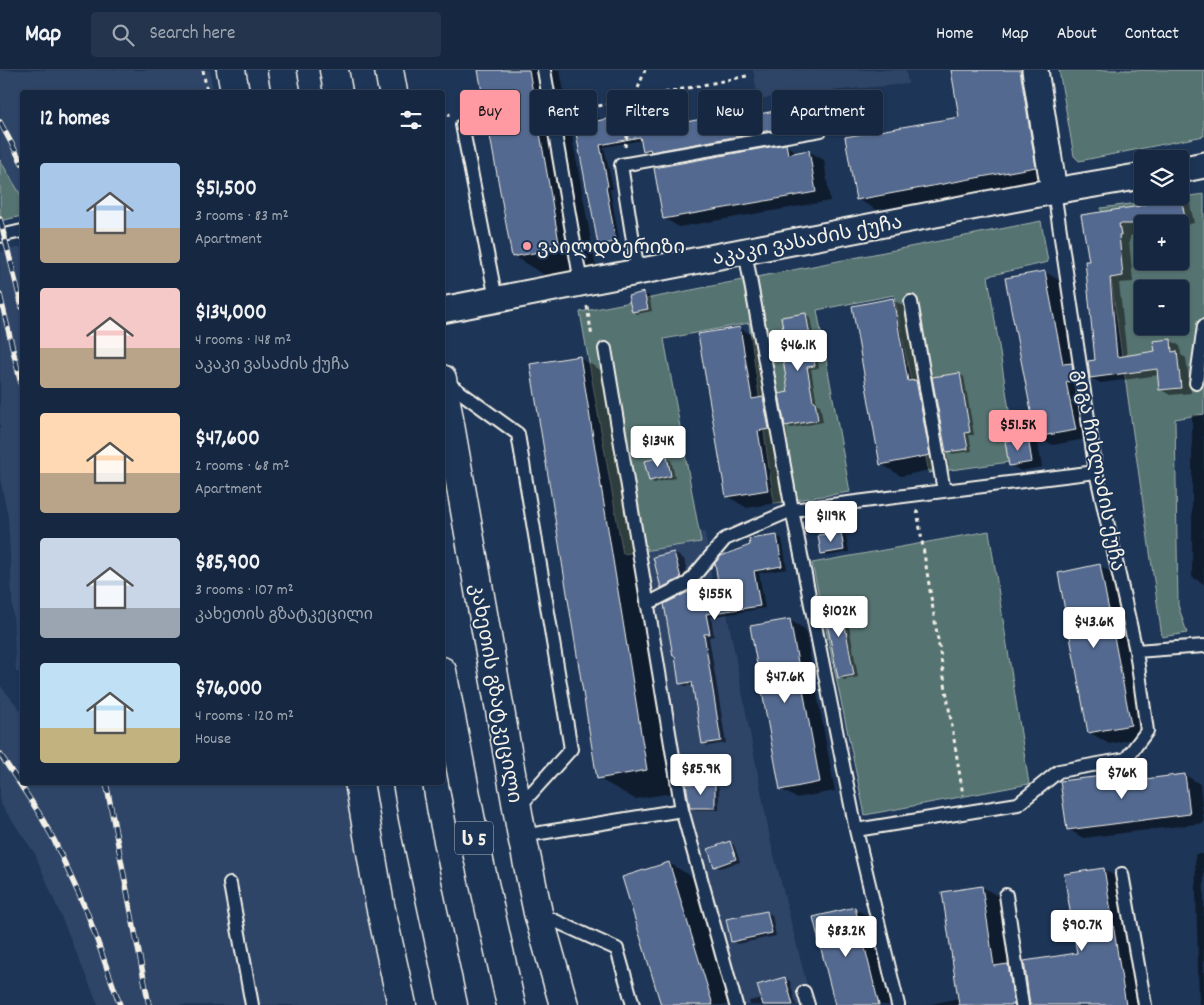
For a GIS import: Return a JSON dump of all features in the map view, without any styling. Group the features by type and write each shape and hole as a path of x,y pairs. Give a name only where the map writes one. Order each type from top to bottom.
{"main road":[{"path":"231,70 235,90"},
{"path":"282,70 286,90"},
{"path":"334,70 338,90"},
{"path":"389,70 392,90"},
{"name":"კახეთის გზატკეცილი","path":"445,390 522,836 538,913 564,1005"},
{"name":"ს 5","path":"445,687 476,847 511,1005"},
{"path":"359,785 380,905 402,1005"},
{"path":"408,785 454,1005"}],"street":[{"name":"გიგა ჩიხლაძის ქუჩა","path":"1035,70 1054,191"},
{"path":"1189,168 1204,165"},
{"name":"აკაკი ვასაძის ქუჩა","path":"445,309 496,299 583,293 638,272 1054,191 1134,177"}],"lane":[{"path":"544,70 547,90"},
{"path":"464,135 496,299"},
{"path":"555,135 583,293"},
{"path":"638,272 621,165 792,135"},
{"name":"გიგა ჩიხლაძის ქუჩა","path":"856,830 1018,804 1058,772 1126,759 1146,731 1136,651 1096,472 1054,191"},
{"path":"0,236 20,231"},
{"path":"745,251 792,510 856,830 898,1005"},
{"path":"911,302 944,491"},
{"path":"1196,383 1204,326"},
{"path":"605,349 682,810 736,1005"},
{"path":"445,380 518,434 571,749 518,809"},
{"path":"647,604 688,584 725,539 792,510 1096,472"},
{"path":"1136,651 1204,646"},
{"path":"522,836 682,810"},
{"path":"1122,874 1145,1005"},
{"path":"230,884 252,1005"},
{"path":"1006,895 1022,1005"},
{"path":"538,913 617,949 633,1005"},
{"path":"804,992 808,1005"}],"path":[{"path":"203,70 207,90"},
{"path":"637,90 645,70"},
{"path":"678,90 747,76"},
{"path":"621,165 627,135"},
{"path":"583,293 594,346 605,349"},
{"path":"914,495 966,813"}],"shaded area":[{"path":"0,70 210,70 213,90 20,90 20,194 0,160"},
{"path":"753,70 906,70 908,84 839,90 772,90 772,97 762,99 762,90 756,90"},
{"path":"20,247 20,672 16,672 8,517 0,478 0,248 1,252"},
{"path":"705,532 712,582 723,592 771,843 812,1005 743,1005 685,813 639,543"},
{"path":"0,685 20,710 20,785 344,785 386,1005 98,1005 35,854 0,803"}],"green space":[{"path":"1059,70 1204,70 1204,136 1079,161 1074,156"},
{"path":"0,160 20,194 20,216 0,221"},
{"path":"1204,194 1204,414 1175,419 1178,605 1187,633 1162,637 1101,208 1134,204 1189,205 1189,196"},
{"path":"1041,221 1048,262 988,276 1017,461 929,473 894,295 817,310 850,492 774,503 749,323 664,339 701,542 623,554 580,312"},
{"path":"989,531 1029,784 865,815 812,563"}],"building":[{"path":"478,70 529,70 532,90 530,90 530,135 540,135 560,248 512,257 490,135 520,135 520,90 482,90"},
{"path":"951,70 1020,70 1036,167 856,200 845,137 883,135 883,130 959,117"},
{"path":"772,112 772,130 762,132 762,113"},
{"path":"607,119 607,135 688,135 688,122 698,120 698,135 744,135 651,152 650,149 643,151 640,137 600,145 616,242 598,245 576,135 597,135 597,121"},
{"path":"786,144 788,154 809,150 816,192 663,219 654,168"},
{"path":"1183,205 1184,215 1134,215 1134,224 1119,224 1123,276 1110,278 1117,357 1155,351 1153,341 1171,339 1172,352 1177,351 1181,388 1159,390 1157,369 1090,378 1088,361 1095,360 1085,261 1089,261 1081,215 1140,206"},
{"path":"1045,271 1063,364 1072,363 1074,381 1066,382 1076,430 1036,437 1005,278"},
{"path":"644,292 648,309 632,312 628,296"},
{"path":"893,298 908,381 916,380 930,455 880,465 852,306"},
{"path":"806,313 815,366 807,367 818,420 785,426 779,394 788,392 783,359 788,358 781,317"},
{"path":"740,327 752,399 763,397 769,429 758,431 768,490 726,497 698,334"},
{"path":"580,356 647,770 597,779 530,364"},
{"path":"960,373 970,432 965,433 968,449 946,452 932,377"},
{"path":"1028,437 1032,462 1009,466 1005,441"},
{"path":"667,456 671,476 649,481 644,461"},
{"path":"841,532 844,550 821,554 818,535"},
{"path":"777,535 782,566 754,571 760,606 706,614 710,634 704,634 721,741 702,744 692,682 679,684 664,604 686,593 719,588 715,563 721,556 750,545 749,539"},
{"path":"674,552 681,578 661,588 653,557"},
{"path":"1100,564 1131,725 1088,733 1058,573"},
{"path":"840,599 854,675 838,678 823,603"},
{"path":"790,619 820,782 780,790 750,626"},
{"path":"1128,773 1129,781 1185,774 1190,814 1067,830 1060,781"},
{"path":"686,784 715,784 715,808 690,808"},
{"path":"730,841 736,859 714,867 708,849"},
{"path":"669,862 713,1005 661,1005 622,877"},
{"path":"1104,868 1126,1005 1030,1005 1024,961 1077,953 1064,874"},
{"path":"982,886 994,966 1008,964 1014,1005 959,1005 942,892"},
{"path":"855,907 879,1005 835,1005 813,917"},
{"path":"767,911 772,933 731,942 726,919"},
{"path":"785,977 793,1005 763,1005 757,985"}],"railway":[{"path":"0,122 20,159"},
{"path":"0,219 20,299"},
{"path":"0,295 20,380"},
{"path":"0,754 20,784"},
{"path":"20,785 54,840 87,912 120,1005"},
{"path":"107,785 149,1005"}],"place":[{"name":"ვაილდბერიზი","path":"527,246"}]}
